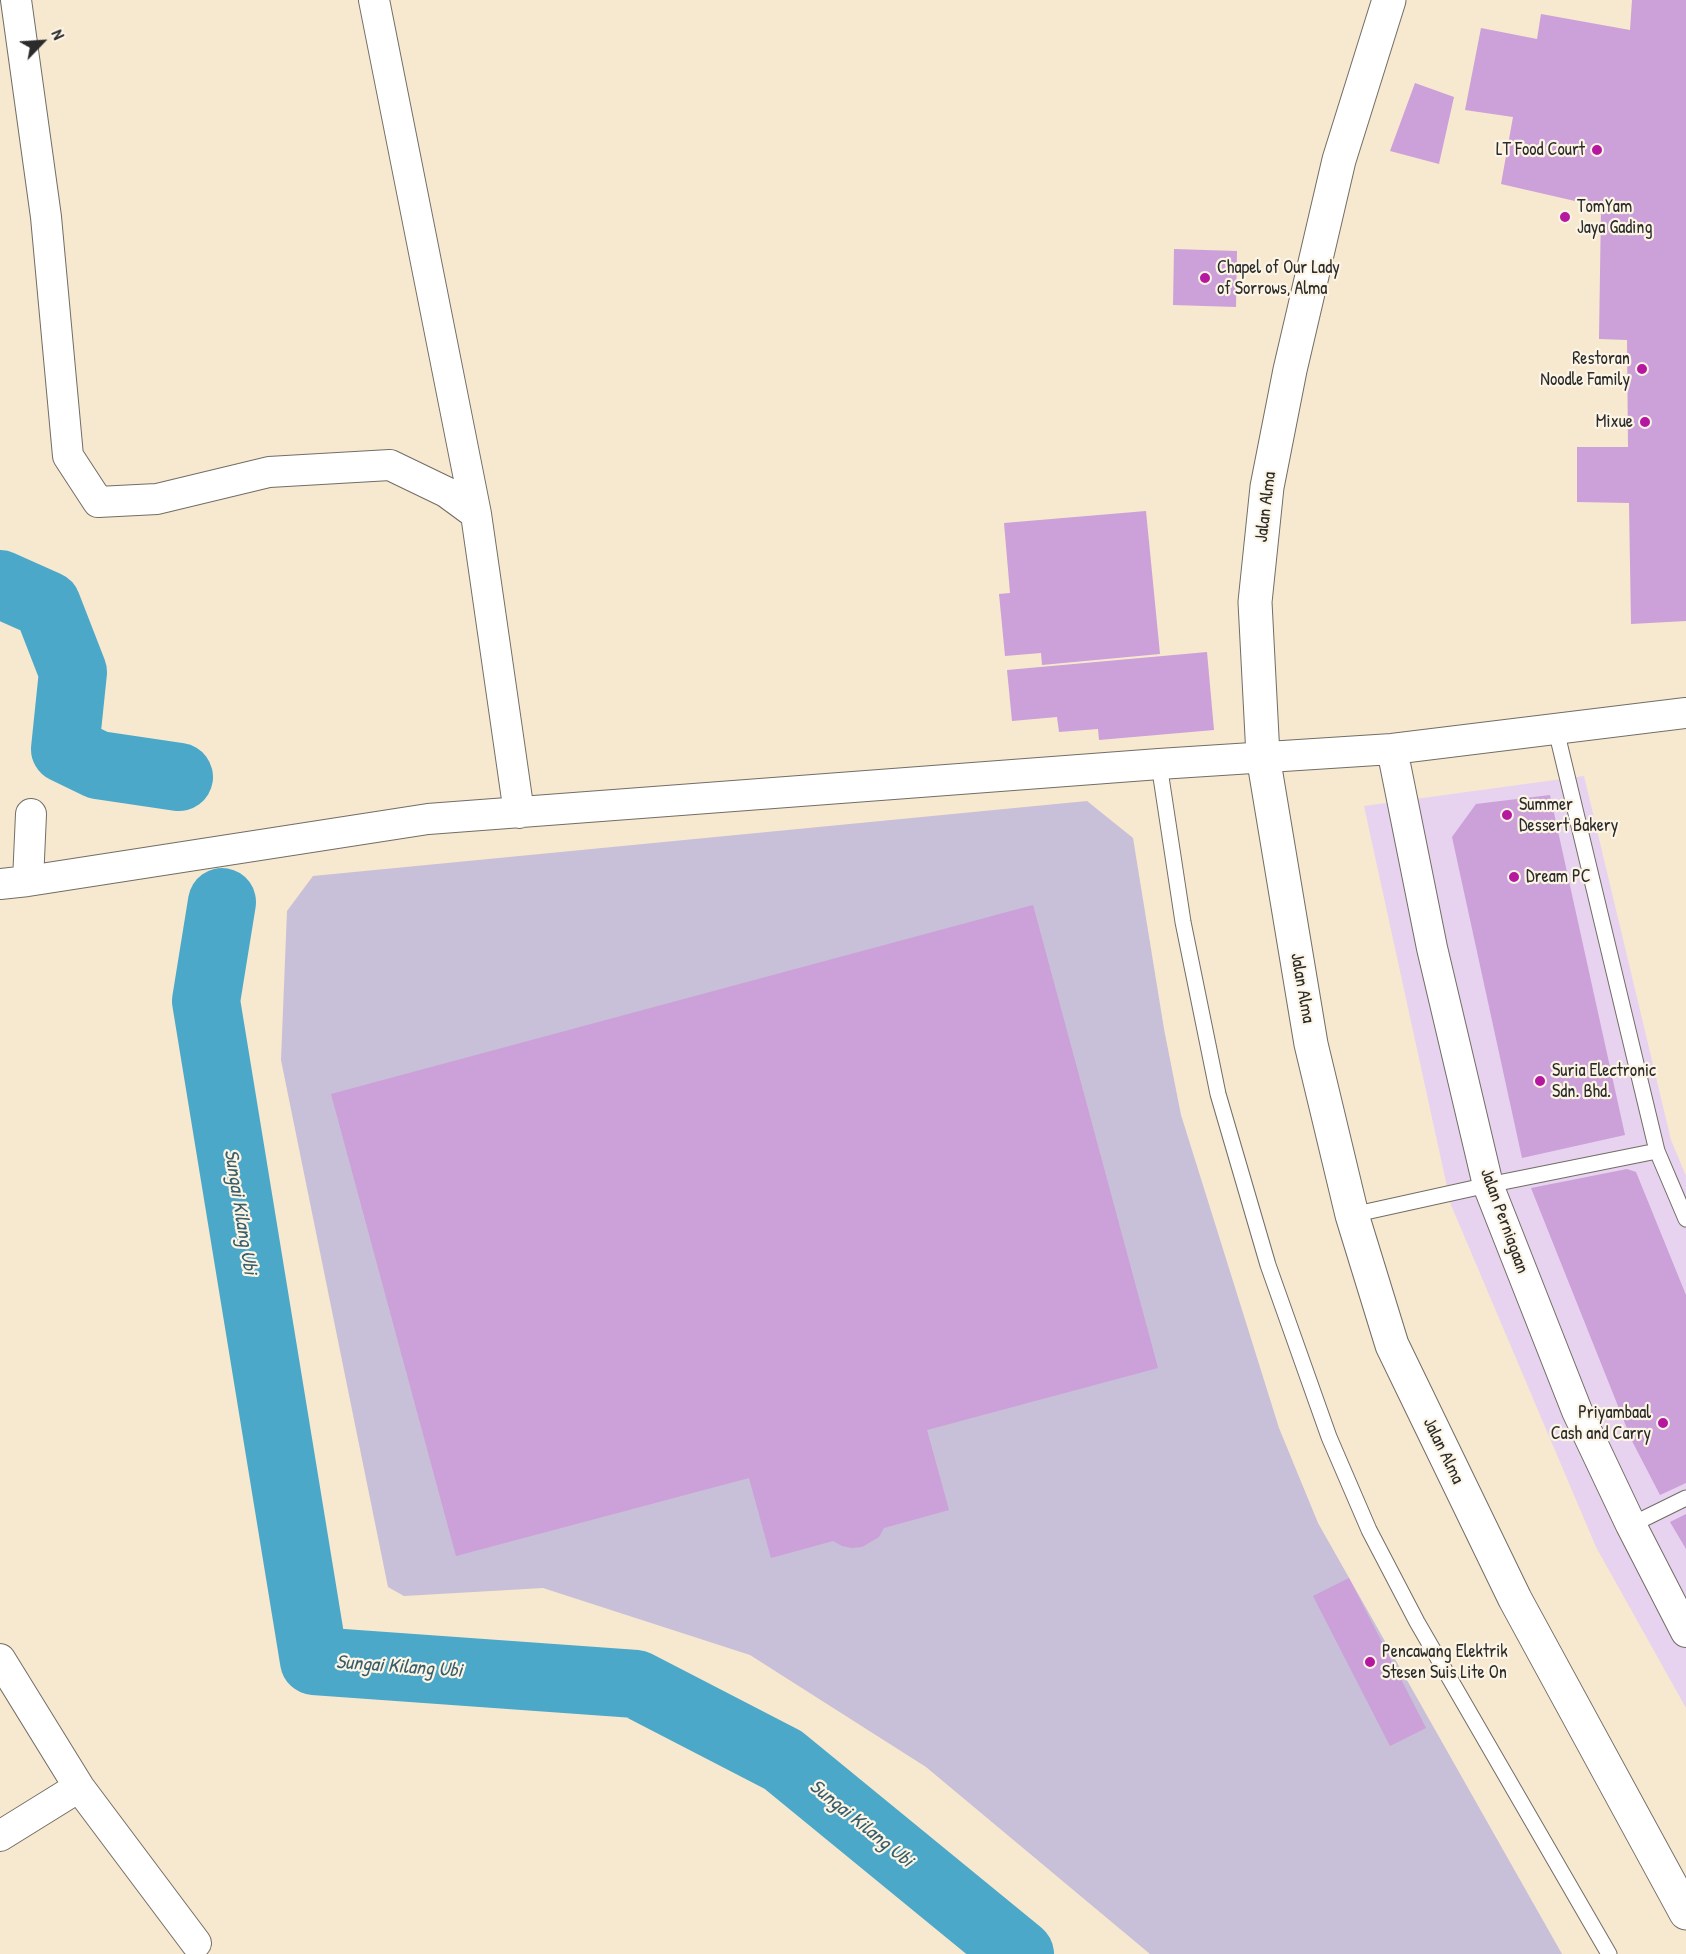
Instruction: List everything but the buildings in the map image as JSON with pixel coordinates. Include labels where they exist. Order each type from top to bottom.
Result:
[{"type":"main road","name":"Jalan Alma","points":[[1389,0],[1339,160],[1290,370],[1267,487],[1255,602],[1263,756],[1311,1044],[1352,1215],[1392,1345],[1515,1599],[1686,1913]]},
{"type":"street","points":[[16,0],[46,216],[68,456],[98,502],[157,499],[269,472],[390,465],[446,492],[476,514]]},
{"type":"street","points":[[374,0],[476,514],[519,813]]},
{"type":"street","points":[[31,814],[14,882],[428,819],[1263,756],[1392,749],[1686,713]]},
{"type":"street","name":"Jalan Perniagaan","points":[[1392,749],[1432,948],[1488,1185],[1577,1411],[1631,1525],[1686,1632]]},
{"type":"street","points":[[0,1659],[79,1787],[196,1943]]},
{"type":"street","points":[[0,1836],[79,1787]]},
{"type":"lane","points":[[1556,730],[1657,1151],[1686,1219]]},
{"type":"lane","points":[[1159,764],[1184,922],[1218,1094],[1268,1265],[1329,1437],[1369,1530],[1417,1622],[1609,1954]]},
{"type":"lane","points":[[1352,1215],[1657,1151]]},
{"type":"lane","points":[[1631,1525],[1686,1498]]},
{"type":"shaded area","points":[[1584,776],[1671,1140],[1686,1176],[1686,1708],[1596,1547],[1451,1205],[1364,806]]},
{"type":"shaded area","points":[[1087,801],[1133,838],[1164,1029],[1181,1115],[1279,1428],[1318,1523],[1562,1954],[1150,1954],[926,1767],[750,1655],[543,1588],[404,1596],[388,1587],[281,1060],[287,911],[313,876]]},
{"type":"waterway","name":"Sungai Kilang Ubi","points":[[0,584],[47,605],[73,672],[65,749],[98,765],[179,777]]},
{"type":"waterway","name":"Sungai Kilang Ubi","points":[[222,902],[206,1001],[314,1661],[636,1684],[783,1760],[1020,1954]]},
{"type":"place","name":"LT Food Court","points":[[1597,150]]},
{"type":"place","name":"TomYam Jaya Gading","points":[[1565,217]]},
{"type":"place","name":"Chapel of Our Lady of Sorrows, Alma","points":[[1205,278]]},
{"type":"place","name":"Restoran Noodle Family","points":[[1642,369]]},
{"type":"place","name":"Mixue","points":[[1645,422]]},
{"type":"place","name":"Summer Dessert Bakery","points":[[1507,815]]},
{"type":"place","name":"Dream PC","points":[[1514,877]]},
{"type":"place","name":"Suria Electronic Sdn. Bhd.","points":[[1540,1081]]},
{"type":"place","name":"Priyambaal Cash and Carry","points":[[1663,1423]]},
{"type":"place","name":"Pencawang Elektrik Stesen Suis Lite On","points":[[1370,1662]]}]
